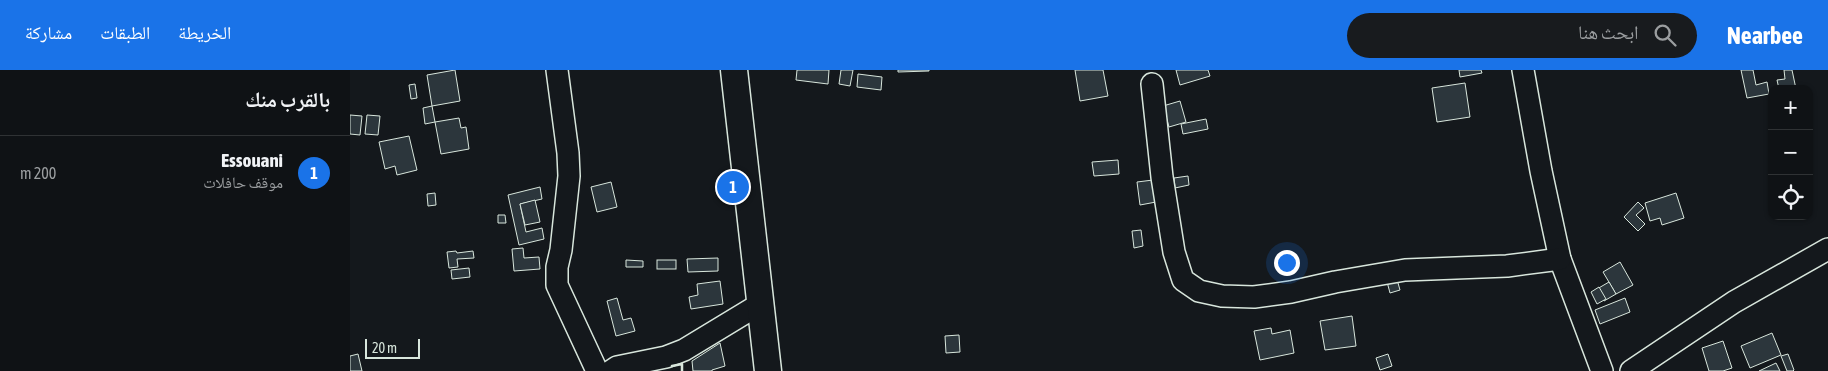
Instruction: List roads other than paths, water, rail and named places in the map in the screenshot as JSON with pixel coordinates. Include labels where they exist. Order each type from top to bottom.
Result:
[{"type":"main road","points":[[734,70],[768,371]]},
{"type":"street","points":[[557,70],[568,153],[569,176],[561,250],[557,267],[557,285],[597,371]]},
{"type":"street","points":[[1523,70],[1541,171],[1560,259],[1602,371]]},
{"type":"street","points":[[1152,84],[1162,177],[1174,252],[1183,280],[1199,291],[1222,296],[1254,297],[1291,292],[1405,270],[1507,266],[1560,259]]},
{"type":"street","points":[[1631,371],[1734,302],[1828,249]]},
{"type":"street","points":[[611,371],[617,367],[666,357],[684,350],[760,304]]},
{"type":"place","name":"Essouani","points":[[733,187]]}]
